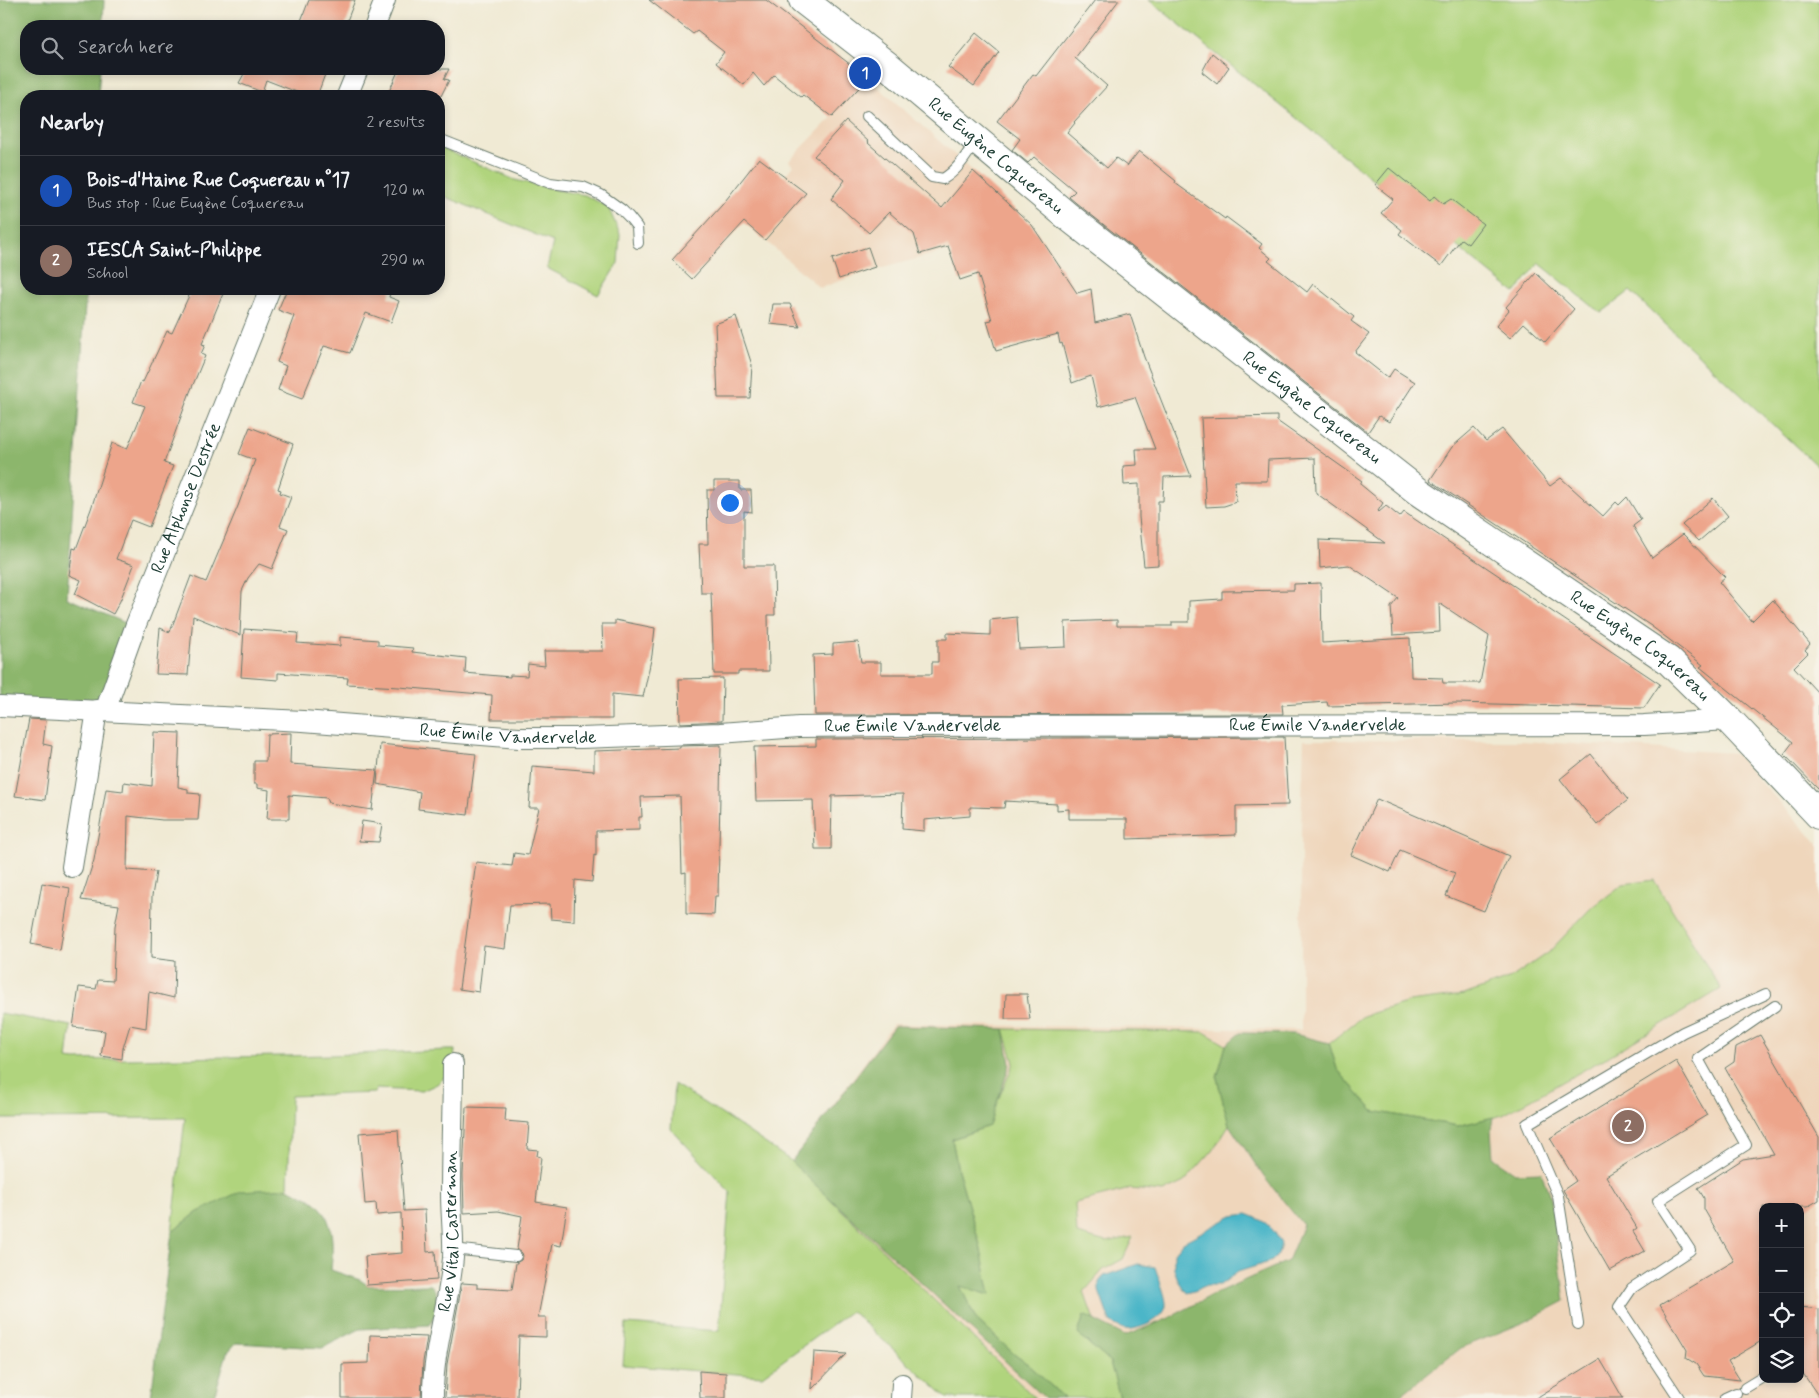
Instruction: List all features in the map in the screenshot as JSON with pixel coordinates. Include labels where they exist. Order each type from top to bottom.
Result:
[{"type":"street","points":[[377,20],[385,0]]},
{"type":"street","name":"Rue Eugène Coquereau","points":[[803,0],[888,66],[1066,215],[1419,492],[1668,660],[1729,720],[1819,815]]},
{"type":"street","points":[[349,90],[356,75]]},
{"type":"street","name":"Rue Alphonse Destrée","points":[[101,710],[268,295]]},
{"type":"street","name":"Rue Émile Vandervelde","points":[[0,706],[303,721],[519,738],[720,733],[799,727],[1644,725],[1729,720]]},
{"type":"street","points":[[72,867],[101,710]]},
{"type":"street","name":"Rue Vital Casterman","points":[[434,1398],[433,1384],[440,1328],[453,1250],[451,1175],[453,1064]]},
{"type":"lane","points":[[867,116],[932,177],[943,180],[952,174],[962,162],[976,140]]},
{"type":"lane","points":[[445,141],[550,183],[583,187],[601,196],[629,216],[637,227],[638,243]]},
{"type":"lane","points":[[1578,1324],[1558,1196],[1527,1124],[1683,1032],[1766,994]]},
{"type":"lane","points":[[1679,1398],[1619,1307],[1632,1288],[1690,1250],[1658,1201],[1746,1145],[1698,1058],[1775,1006]]},
{"type":"lane","points":[[453,1250],[516,1256]]},
{"type":"lane","points":[[1725,1398],[1759,1379]]},
{"type":"shaded area","points":[[868,78],[1031,224],[1000,236],[861,274],[820,288],[744,222],[793,166],[789,161]]},
{"type":"shaded area","points":[[1304,740],[1521,741],[1734,753],[1819,845],[1819,1398],[1036,1398],[791,1161],[893,1024],[1301,1030],[1301,830]]},
{"type":"green space","points":[[0,0],[104,0],[103,20],[20,20],[20,75],[100,75],[98,90],[20,90],[20,295],[86,295],[67,598],[135,627],[105,711],[0,706]]},
{"type":"green space","points":[[1149,0],[1819,0],[1819,468],[1630,291],[1601,313],[1539,263],[1515,293]]},
{"type":"green space","points":[[445,150],[515,180],[585,195],[608,207],[620,234],[618,263],[598,295],[547,268],[553,242],[445,197]]},
{"type":"green space","points":[[1654,880],[1721,989],[1609,1056],[1503,1115],[1458,1126],[1373,1111],[1337,1069],[1329,1043],[1363,1016],[1409,1002],[1464,995],[1511,978],[1550,951],[1589,910],[1623,884]]},
{"type":"green space","points":[[0,1013],[71,1026],[67,1059],[331,1055],[455,1050],[453,1070],[437,1084],[422,1091],[376,1089],[375,1093],[291,1096],[288,1188],[267,1190],[198,1212],[172,1232],[185,1118],[0,1119]]},
{"type":"green space","points":[[894,1026],[1004,1029],[1010,1064],[989,1126],[952,1139],[958,1170],[980,1245],[990,1295],[960,1286],[976,1319],[1064,1398],[1045,1398],[791,1162]]},
{"type":"green space","points":[[1004,1029],[1204,1032],[1226,1045],[1217,1078],[1229,1125],[1213,1150],[1184,1182],[1163,1192],[1130,1189],[1075,1203],[1077,1234],[1106,1242],[1133,1237],[1123,1259],[1103,1270],[1084,1292],[1094,1320],[1084,1316],[1078,1334],[1110,1362],[1120,1398],[1064,1398],[976,1319],[959,1285],[990,1295],[979,1242],[958,1170],[952,1139],[989,1126],[994,1109],[1014,1063]]},
{"type":"green space","points":[[1240,1033],[1294,1034],[1329,1043],[1337,1069],[1373,1111],[1458,1126],[1493,1117],[1491,1130],[1493,1158],[1515,1173],[1541,1172],[1551,1199],[1565,1301],[1525,1322],[1461,1348],[1397,1398],[1120,1398],[1110,1362],[1078,1334],[1084,1315],[1125,1336],[1167,1319],[1218,1292],[1288,1261],[1303,1225],[1264,1177],[1229,1125],[1217,1078],[1226,1045]]},
{"type":"green space","points":[[674,1084],[791,1161],[1035,1398],[947,1398],[851,1311],[762,1376],[623,1365],[626,1324],[719,1331],[730,1192],[671,1129]]},
{"type":"green space","points":[[288,1188],[316,1203],[327,1217],[332,1243],[331,1270],[360,1280],[369,1286],[431,1285],[437,1295],[438,1305],[430,1325],[360,1329],[322,1348],[236,1343],[227,1353],[212,1398],[151,1398],[172,1232],[198,1212],[241,1191]]},
{"type":"water","points":[[1247,1214],[1264,1222],[1275,1233],[1281,1244],[1278,1255],[1272,1261],[1238,1272],[1220,1285],[1206,1285],[1187,1293],[1179,1282],[1174,1269],[1174,1253],[1183,1242],[1232,1216]]},
{"type":"water","points":[[1138,1264],[1155,1267],[1164,1292],[1166,1306],[1160,1316],[1149,1324],[1124,1329],[1110,1322],[1099,1291],[1099,1282],[1104,1276]]},
{"type":"building","points":[[309,0],[355,0],[347,20],[301,20]]},
{"type":"building","points":[[649,0],[766,0],[868,78],[832,117],[803,95],[801,97],[774,75],[764,86],[753,73],[744,85],[716,63],[724,52],[697,31],[693,34]]},
{"type":"building","points":[[1095,0],[1119,0],[1075,58],[1107,86],[1074,122],[1067,133],[1107,168],[1116,158],[1127,166],[1139,151],[1176,181],[1175,183],[1262,244],[1259,248],[1271,258],[1268,261],[1307,292],[1313,284],[1354,317],[1351,321],[1369,334],[1355,352],[1388,378],[1394,369],[1415,382],[1389,422],[1379,416],[1368,432],[1076,203],[1069,197],[1075,191],[1034,157],[1028,163],[1012,150],[1020,139],[997,121],[1033,74],[1036,76]]},
{"type":"building","points":[[976,33],[999,52],[974,86],[948,67]]},
{"type":"building","points":[[1212,53],[1229,67],[1217,84],[1202,72]]},
{"type":"building","points":[[445,69],[449,69],[444,79],[449,80],[444,90],[390,90],[396,75],[445,75]]},
{"type":"building","points":[[243,75],[325,75],[319,90],[292,90],[266,80],[263,90],[257,90],[239,83]]},
{"type":"building","points":[[846,121],[868,143],[942,208],[973,171],[1032,225],[1077,293],[1091,289],[1095,323],[1130,314],[1144,357],[1191,476],[1164,477],[1163,501],[1158,501],[1158,565],[1144,566],[1139,517],[1139,484],[1124,485],[1123,466],[1137,465],[1136,449],[1155,449],[1135,397],[1098,407],[1091,376],[1072,383],[1058,334],[996,351],[987,321],[992,320],[978,274],[960,280],[948,246],[920,254],[914,234],[889,212],[869,233],[831,199],[845,180],[814,156]]},
{"type":"building","points":[[759,158],[806,193],[765,240],[744,222],[692,279],[672,260],[722,205]]},
{"type":"building","points":[[1389,168],[1430,201],[1434,196],[1443,204],[1451,199],[1483,224],[1468,244],[1461,239],[1441,266],[1399,234],[1402,230],[1381,213],[1393,199],[1375,185]]},
{"type":"building","points":[[868,247],[875,267],[839,279],[832,259]]},
{"type":"building","points":[[1536,273],[1574,309],[1545,342],[1524,323],[1510,338],[1496,326],[1509,310],[1506,307]]},
{"type":"building","points":[[189,295],[222,295],[202,344],[205,345],[201,354],[205,356],[164,463],[173,466],[149,527],[131,520],[116,559],[134,565],[113,614],[75,594],[81,580],[69,575],[73,548],[76,549],[91,509],[112,443],[127,449],[145,406],[133,402],[141,381],[143,382],[167,331],[172,333]]},
{"type":"building","points":[[284,295],[390,295],[389,297],[399,301],[391,322],[366,313],[350,353],[324,346],[302,399],[278,390],[286,366],[277,362],[294,316],[278,310]]},
{"type":"building","points":[[773,304],[790,304],[800,327],[770,324]]},
{"type":"building","points":[[736,316],[752,365],[750,398],[718,398],[715,324]]},
{"type":"building","points":[[1277,416],[1277,421],[1362,481],[1360,484],[1383,503],[1379,512],[1386,506],[1400,517],[1404,512],[1660,684],[1644,708],[1456,703],[1328,706],[1327,702],[1282,705],[1283,714],[815,715],[813,655],[833,654],[833,644],[858,642],[861,662],[881,662],[881,674],[932,674],[932,662],[938,662],[938,639],[947,639],[947,633],[990,635],[990,620],[1017,617],[1019,649],[1066,647],[1065,622],[1117,620],[1117,626],[1172,626],[1172,622],[1189,622],[1189,601],[1222,599],[1222,591],[1294,590],[1294,584],[1321,583],[1322,643],[1410,638],[1411,677],[1442,678],[1443,683],[1480,683],[1489,636],[1439,603],[1440,632],[1393,635],[1391,607],[1398,598],[1349,565],[1320,568],[1319,540],[1385,543],[1316,493],[1315,458],[1268,460],[1267,481],[1235,481],[1236,502],[1224,506],[1206,507],[1201,418]]},
{"type":"building","points":[[250,427],[293,444],[278,489],[281,490],[280,493],[291,497],[280,526],[288,529],[272,569],[259,564],[248,578],[242,591],[240,635],[193,616],[188,675],[156,674],[160,628],[170,632],[191,576],[206,582],[238,506],[255,460],[239,454]]},
{"type":"building","points":[[1474,428],[1486,441],[1502,429],[1550,486],[1561,478],[1603,516],[1616,502],[1619,505],[1627,497],[1641,520],[1633,526],[1652,558],[1683,534],[1725,577],[1719,582],[1752,621],[1773,600],[1810,644],[1805,650],[1808,653],[1794,667],[1819,694],[1819,790],[1784,754],[1793,742],[1700,667],[1703,665],[1651,626],[1430,480],[1452,447]]},
{"type":"building","points":[[714,481],[740,481],[740,490],[751,490],[752,512],[744,511],[744,566],[774,566],[775,615],[768,615],[769,671],[738,671],[738,674],[714,674],[711,593],[701,593],[699,544],[708,544],[707,490],[714,490]]},
{"type":"building","points":[[1713,498],[1728,516],[1699,541],[1682,525]]},
{"type":"building","points":[[615,620],[655,628],[652,655],[643,697],[612,694],[612,719],[491,719],[492,695],[347,684],[348,678],[278,673],[278,680],[241,677],[244,629],[298,633],[297,643],[340,646],[340,637],[378,640],[378,645],[413,648],[412,652],[466,658],[465,673],[510,677],[510,675],[527,676],[528,664],[545,666],[544,651],[603,651],[602,624],[615,624]]},
{"type":"building","points":[[723,678],[722,721],[680,723],[679,679]]},
{"type":"building","points":[[29,719],[46,720],[43,744],[52,746],[45,800],[15,796]]},
{"type":"building","points":[[154,732],[180,733],[178,787],[188,789],[188,793],[200,794],[198,820],[162,820],[128,816],[127,870],[156,872],[152,896],[151,958],[175,961],[174,998],[149,992],[146,1028],[130,1025],[123,1048],[122,1059],[101,1056],[105,1031],[73,1027],[79,987],[96,989],[98,980],[113,981],[115,926],[119,905],[81,900],[94,860],[106,789],[123,791],[124,782],[152,786]]},
{"type":"building","points":[[291,733],[290,764],[377,770],[372,810],[329,803],[327,798],[289,795],[289,819],[267,819],[269,790],[257,788],[257,784],[254,784],[254,761],[266,761],[267,734]]},
{"type":"building","points":[[1284,737],[1288,805],[1236,806],[1236,835],[1127,839],[1127,819],[1069,819],[1069,809],[1057,810],[1057,804],[1005,801],[1004,808],[970,807],[970,816],[924,820],[924,831],[902,829],[903,794],[832,796],[831,849],[815,849],[813,800],[756,801],[754,747],[816,746],[816,739]]},
{"type":"building","points":[[380,744],[476,754],[468,815],[418,809],[420,792],[377,784]]},
{"type":"building","points":[[721,745],[718,896],[715,896],[714,915],[686,914],[686,872],[682,873],[680,796],[641,797],[642,817],[639,817],[639,830],[596,831],[596,856],[594,855],[592,882],[575,880],[574,921],[551,919],[550,904],[510,905],[505,949],[484,946],[479,992],[459,989],[476,862],[512,866],[514,853],[528,855],[539,808],[529,808],[532,766],[594,771],[594,751]]},
{"type":"building","points":[[1591,754],[1628,800],[1597,825],[1560,779]]},
{"type":"building","points":[[1377,799],[1509,856],[1484,911],[1446,896],[1455,873],[1400,850],[1390,872],[1351,855]]},
{"type":"building","points":[[362,821],[382,824],[379,842],[359,841]]},
{"type":"building","points":[[42,883],[70,888],[60,950],[31,944]]},
{"type":"building","points":[[1006,994],[1027,994],[1030,1019],[1005,1019]]},
{"type":"building","points":[[1760,1035],[1819,1137],[1819,1200],[1807,1207],[1804,1207],[1804,1203],[1759,1203],[1759,1342],[1728,1361],[1740,1380],[1704,1376],[1696,1364],[1686,1358],[1687,1350],[1660,1305],[1734,1261],[1704,1209],[1704,1198],[1698,1188],[1743,1159],[1774,1154],[1725,1068],[1734,1062],[1736,1047]]},
{"type":"building","points":[[1676,1061],[1707,1115],[1606,1176],[1637,1228],[1633,1231],[1645,1251],[1610,1271],[1563,1190],[1576,1181],[1550,1138]]},
{"type":"building","points":[[466,1107],[506,1108],[505,1121],[529,1123],[527,1149],[538,1150],[537,1156],[541,1157],[536,1202],[567,1207],[561,1246],[552,1244],[538,1317],[546,1317],[546,1337],[519,1336],[517,1398],[445,1398],[447,1364],[462,1283],[477,1284],[477,1288],[512,1290],[516,1263],[523,1256],[517,1249],[522,1216],[498,1211],[464,1213],[463,1175]]},
{"type":"building","points":[[398,1130],[404,1211],[425,1210],[427,1252],[435,1251],[437,1280],[367,1285],[365,1256],[402,1253],[401,1213],[377,1215],[376,1203],[365,1204],[359,1133]]},
{"type":"building","points":[[1804,1307],[1819,1309],[1819,1397],[1804,1375]]},
{"type":"building","points":[[370,1335],[427,1337],[423,1362],[421,1398],[342,1398],[342,1364],[369,1363]]},
{"type":"building","points":[[814,1352],[846,1354],[812,1389]]},
{"type":"building","points":[[1600,1359],[1623,1398],[1536,1398]]},
{"type":"building","points":[[699,1371],[726,1373],[726,1398],[700,1398]]},
{"type":"place","name":"Bois-d'Haine Rue Coquereau n°17","points":[[865,73]]},
{"type":"place","name":"IESCA Saint-Philippe","points":[[1628,1126]]}]
